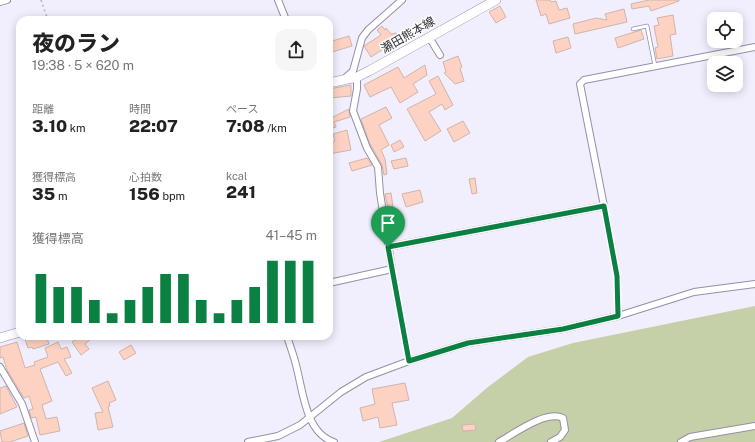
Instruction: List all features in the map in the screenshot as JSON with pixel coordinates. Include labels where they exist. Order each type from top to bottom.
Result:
[{"type":"main road","name":"瀬田熊本線","points":[[333,82],[357,77],[369,71],[496,0]]},
{"type":"main road","points":[[0,338],[16,333]]},
{"type":"street","points":[[0,2],[7,0]]},
{"type":"street","points":[[278,0],[284,16]]},
{"type":"street","points":[[343,80],[353,71],[362,38],[368,30],[400,1]]},
{"type":"street","points":[[429,37],[440,55]]},
{"type":"street","points":[[388,247],[604,206],[580,84],[584,80],[755,47]]},
{"type":"street","points":[[333,282],[392,269],[379,188],[378,167],[367,148],[352,111],[357,89],[357,77]]},
{"type":"street","points":[[248,442],[278,436],[300,425],[340,392],[366,377],[409,361],[468,343],[563,329],[618,316],[694,292],[755,284]]},
{"type":"street","points":[[288,340],[297,366],[304,404],[318,432],[330,441],[334,442]]},
{"type":"street","points":[[0,367],[22,404],[35,442]]},
{"type":"street","points":[[499,442],[547,417],[557,415],[563,418],[565,430],[560,437],[551,442]]},
{"type":"street","points":[[681,442],[690,437],[755,426]]},
{"type":"lane","points":[[633,29],[647,26],[655,66]]},
{"type":"path","points":[[41,0],[47,16]]},
{"type":"path","points":[[604,206],[617,276],[618,316]]},
{"type":"path","points":[[392,269],[409,361]]},
{"type":"green space","points":[[755,306],[755,442],[379,442],[452,418],[488,387],[528,357],[573,343]]},
{"type":"building","points":[[536,0],[550,0],[551,2],[556,1],[559,10],[567,8],[570,18],[549,24],[546,14],[541,16]]},
{"type":"building","points":[[649,0],[679,1],[651,11],[649,6],[632,9],[631,4]]},
{"type":"building","points":[[500,6],[506,17],[496,23],[489,12]]},
{"type":"building","points":[[624,9],[627,22],[575,34],[573,24],[596,18],[607,20],[605,14]]},
{"type":"building","points":[[673,15],[676,34],[670,35],[673,56],[657,59],[655,48],[658,47],[654,26],[659,25],[657,18]]},
{"type":"building","points":[[382,26],[391,34],[396,33],[400,38],[371,57],[364,46],[381,35],[377,30]]},
{"type":"building","points":[[641,30],[644,39],[618,48],[615,38]]},
{"type":"building","points":[[349,36],[352,46],[333,52],[333,41]]},
{"type":"building","points":[[568,37],[571,48],[556,53],[553,41]]},
{"type":"building","points":[[458,56],[462,67],[460,68],[464,81],[455,84],[444,73],[446,72],[443,62]]},
{"type":"building","points":[[425,65],[427,75],[413,84],[418,92],[400,103],[391,87],[370,97],[364,85],[398,67],[404,78]]},
{"type":"building","points":[[438,76],[453,105],[445,110],[442,104],[429,112],[441,131],[425,141],[407,109],[436,94],[429,81]]},
{"type":"building","points":[[351,85],[351,96],[333,98],[333,88]]},
{"type":"building","points":[[386,107],[392,118],[379,125],[389,145],[381,150],[385,159],[387,174],[384,175],[382,165],[369,142],[361,119]]},
{"type":"building","points":[[349,109],[350,117],[334,122],[336,127],[333,128],[333,117]]},
{"type":"building","points":[[463,121],[470,133],[454,142],[447,129]]},
{"type":"building","points":[[347,130],[351,150],[333,153],[333,141],[335,141],[333,134]]},
{"type":"building","points":[[400,140],[404,147],[394,152],[391,145]]},
{"type":"building","points":[[367,158],[372,165],[352,171],[349,163]]},
{"type":"building","points":[[406,158],[408,166],[394,169],[391,161]]},
{"type":"building","points":[[475,178],[477,193],[472,194],[469,179]]},
{"type":"building","points":[[420,190],[423,202],[406,207],[402,194]]},
{"type":"building","points":[[391,193],[393,207],[388,208],[385,194]]},
{"type":"building","points":[[25,340],[48,340],[49,344],[33,349],[32,347],[28,348]]},
{"type":"building","points":[[75,340],[90,340],[85,344],[89,349],[81,355],[72,342]]},
{"type":"building","points":[[17,342],[25,368],[35,365],[34,362],[48,357],[45,348],[58,342],[61,349],[67,347],[71,357],[64,359],[72,373],[66,376],[58,362],[40,369],[52,401],[42,405],[46,419],[57,417],[60,431],[40,435],[36,417],[31,418],[29,410],[33,409],[29,396],[24,398],[7,370],[3,357],[0,358],[0,347]]},
{"type":"building","points":[[131,345],[136,353],[124,360],[119,352]]},
{"type":"building","points":[[108,381],[116,400],[109,403],[110,406],[108,407],[113,427],[98,430],[95,413],[103,412],[92,388]]},
{"type":"building","points":[[405,383],[409,400],[392,403],[397,425],[380,428],[378,417],[363,421],[360,408],[375,404],[372,389]]},
{"type":"building","points":[[6,386],[17,407],[0,414],[0,388]]},
{"type":"building","points":[[24,423],[28,436],[10,442],[2,442],[0,431]]},
{"type":"building","points":[[475,424],[476,430],[463,431],[462,425]]},
{"type":"route","points":[[604,206],[617,276],[618,316],[563,329],[468,343],[409,361],[388,247],[604,206]]}]
